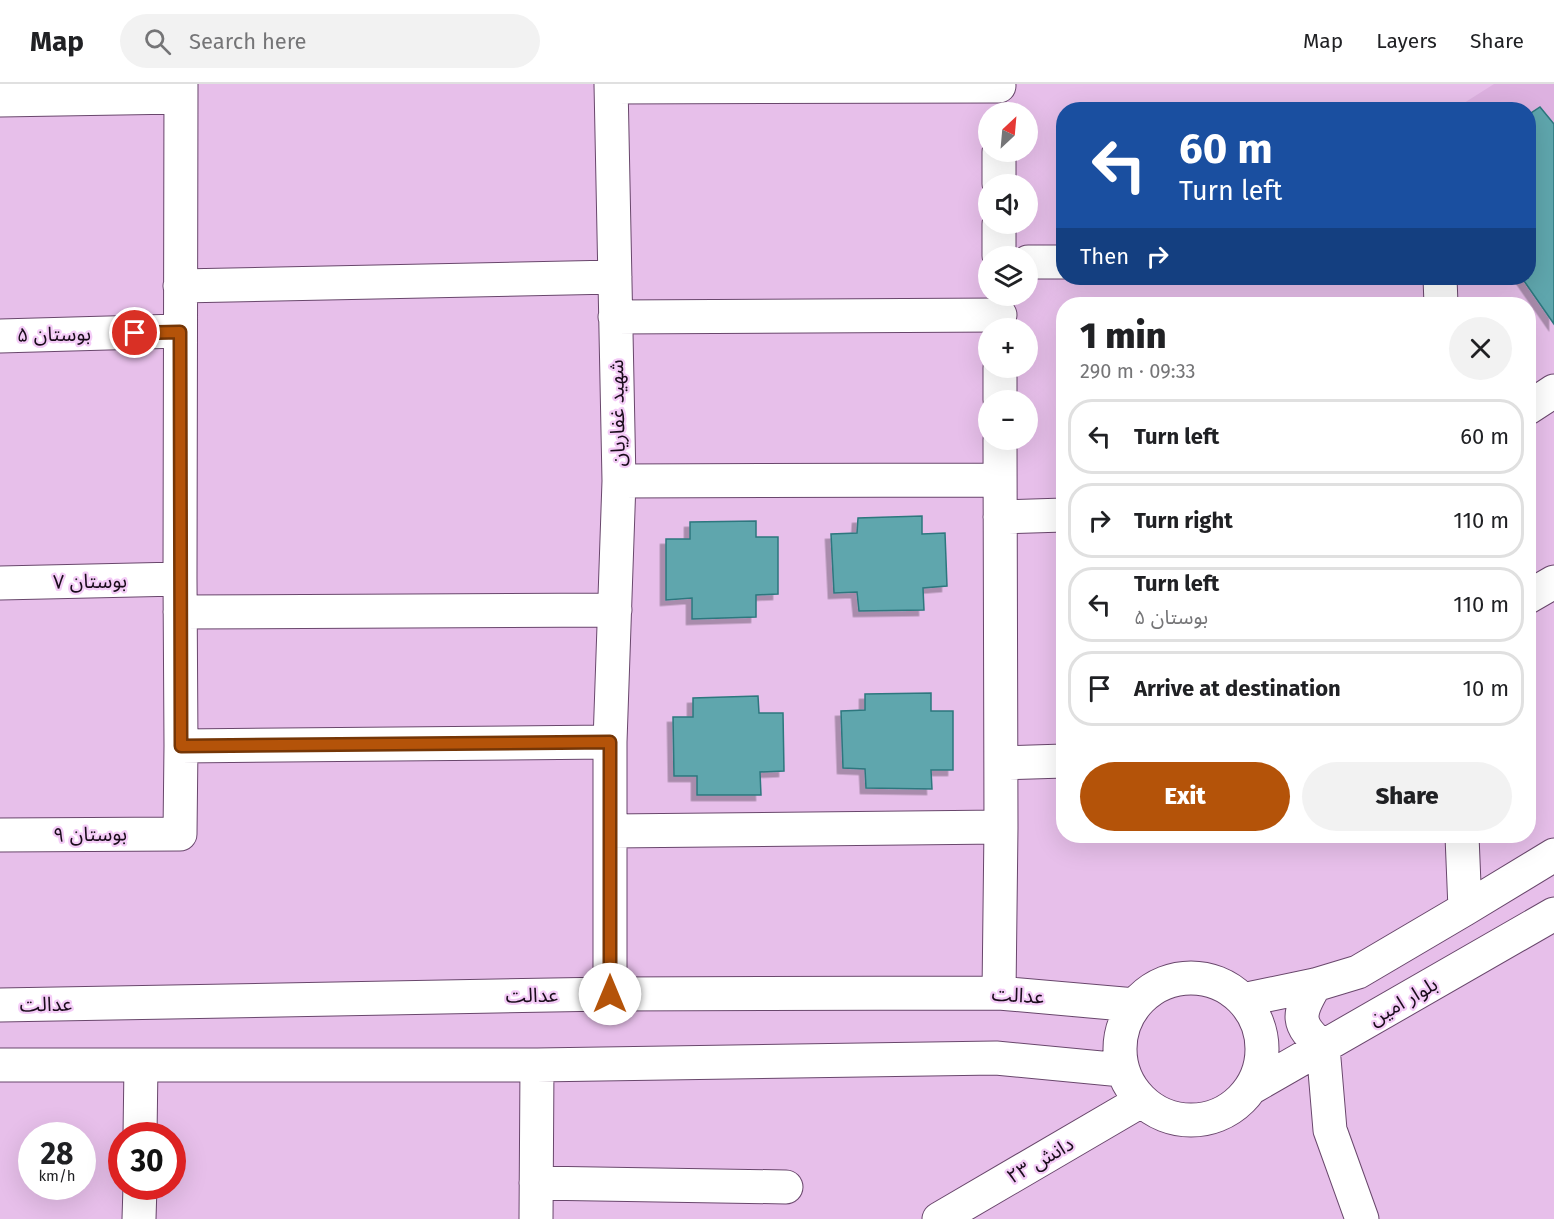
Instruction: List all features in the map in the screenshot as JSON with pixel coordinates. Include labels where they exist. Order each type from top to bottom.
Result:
[{"type":"street","points":[[611,85],[999,94]]},
{"type":"street","name":"شهید غفاریان","points":[[610,994],[610,742],[619,481],[611,85]]},
{"type":"street","points":[[0,100],[181,90],[181,746],[610,742]]},
{"type":"street","points":[[1038,262],[1056,262]]},
{"type":"street","points":[[180,286],[615,277]]},
{"type":"street","points":[[615,317],[1000,313]]},
{"type":"street","name":"بوستان ۵","points":[[0,336],[180,332]]},
{"type":"street","points":[[1536,403],[1554,391]]},
{"type":"street","points":[[999,993],[1000,450]]},
{"type":"street","points":[[619,481],[1000,480]]},
{"type":"street","points":[[1000,516],[1056,516]]},
{"type":"street","name":"بوستان ۷","points":[[0,583],[180,579]]},
{"type":"street","points":[[1536,592],[1554,582]]},
{"type":"street","points":[[180,612],[615,610]]},
{"type":"street","name":"بوستان ۹","points":[[0,835],[180,834],[181,746]]},
{"type":"street","points":[[1000,763],[1056,762]]},
{"type":"street","points":[[611,831],[1001,827]]},
{"type":"street","points":[[1462,843],[1465,909]]},
{"type":"street","points":[[1243,1000],[1315,985],[1358,972],[1554,855]]},
{"type":"street","name":"بلوار امین","points":[[1251,1088],[1554,914]]},
{"type":"street","points":[[1196,978],[1214,982],[1229,989],[1243,1000],[1258,1025],[1262,1039],[1262,1054],[1259,1072],[1251,1088],[1240,1102],[1225,1113],[1208,1119],[1190,1121],[1155,1112],[1141,1101],[1122,1070],[1119,1053],[1126,1019],[1135,1005],[1148,992],[1179,979],[1196,978]]},
{"type":"street","points":[[1315,985],[1304,1003],[1301,1019],[1309,1035],[1323,1047],[1330,1130],[1362,1219]]},
{"type":"street","name":"عدالت","points":[[0,1005],[610,994],[999,993],[1135,1005]]},
{"type":"street","points":[[0,1065],[537,1065],[996,1058],[1122,1070]]},
{"type":"street","points":[[141,1065],[141,1122]]},
{"type":"street","points":[[536,1219],[537,1065]]},
{"type":"street","name":"دانش ۲۳","points":[[939,1219],[1141,1101]]},
{"type":"street","points":[[536,1183],[786,1187]]},
{"type":"street","points":[[139,1219],[140,1200]]},
{"type":"shaded area","points":[[1494,84],[1554,84],[1554,324],[1527,285],[1536,285],[1536,102],[1466,102]]},
{"type":"building","points":[[1540,107],[1554,124],[1554,324],[1527,285],[1536,285],[1536,110]]},
{"type":"building","points":[[922,516],[922,534],[945,533],[947,586],[923,588],[924,610],[859,611],[857,592],[834,593],[831,534],[857,533],[858,518]]},
{"type":"building","points":[[756,521],[756,537],[778,537],[778,594],[756,595],[756,617],[692,619],[692,598],[666,600],[666,539],[690,539],[690,522]]},
{"type":"building","points":[[931,693],[931,711],[953,711],[953,770],[931,770],[932,789],[866,788],[865,769],[843,768],[841,711],[865,710],[865,694]]},
{"type":"building","points":[[758,696],[759,713],[783,713],[784,771],[760,772],[761,795],[697,795],[697,776],[674,776],[673,717],[693,717],[693,698]]},
{"type":"route","points":[[135,333],[180,332],[181,746],[610,742],[610,994]]}]
